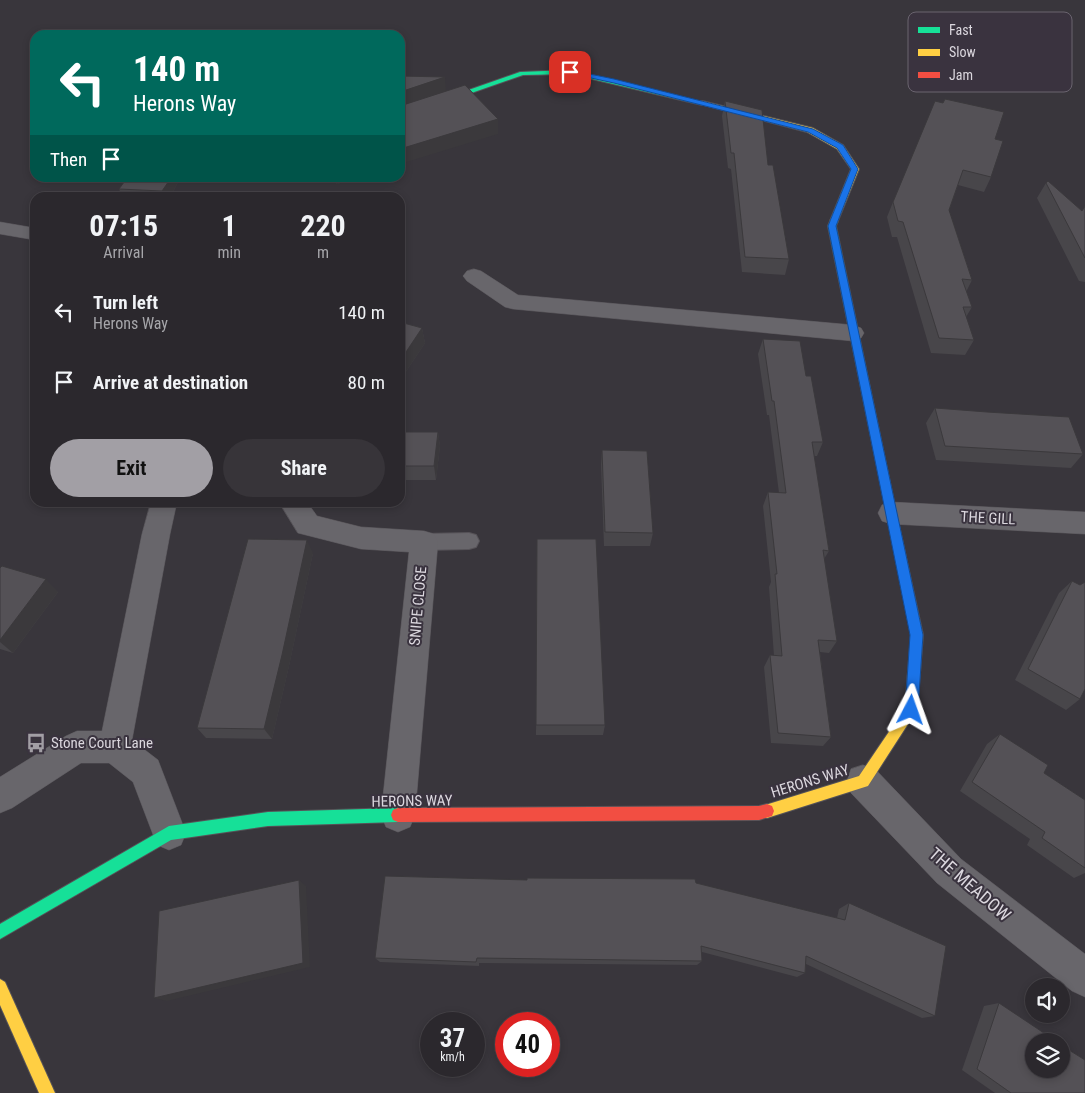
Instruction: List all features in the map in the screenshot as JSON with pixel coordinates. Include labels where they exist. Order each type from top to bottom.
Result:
[{"type":"street","name":"HERONS WAY","points":[[0,932],[169,832],[268,819],[398,815],[759,813],[863,781],[911,710],[916,635],[832,226],[855,169],[840,146],[810,130],[614,81],[570,72],[522,73],[405,114]]},
{"type":"street","points":[[0,228],[30,233]]},
{"type":"street","points":[[474,276],[513,302],[853,333]]},
{"type":"street","points":[[115,747],[150,562],[163,507]]},
{"type":"street","points":[[295,507],[308,525],[361,538],[424,542]]},
{"type":"street","name":"THE GILL","points":[[891,513],[1085,523]]},
{"type":"street","name":"SNIPE CLOSE","points":[[398,815],[424,542]]},
{"type":"street","points":[[0,796],[77,747],[115,747],[146,771],[169,832]]},
{"type":"street","name":"THE MEADOW","points":[[863,781],[949,870],[1085,978]]},
{"type":"street","points":[[0,987],[47,1093]]},
{"type":"lane","points":[[424,542],[469,541]]},
{"type":"building","points":[[405,76],[445,77],[405,90]]},
{"type":"building","points":[[465,85],[498,119],[405,147],[405,104]]},
{"type":"building","points":[[945,99],[1004,112],[995,139],[1003,141],[991,177],[963,170],[949,210],[972,280],[962,279],[972,307],[963,307],[974,340],[939,338],[903,222],[898,221],[893,202],[935,101],[943,103]]},
{"type":"building","points":[[725,101],[762,110],[768,165],[773,165],[789,259],[745,257],[734,153],[731,153]]},
{"type":"building","points":[[1048,181],[1082,211],[1085,206],[1085,258],[1046,183]]},
{"type":"building","points":[[124,182],[168,182],[162,191],[119,189]]},
{"type":"building","points":[[405,323],[422,328],[405,354]]},
{"type":"building","points":[[763,339],[800,341],[806,376],[811,376],[823,442],[812,442],[829,551],[823,550],[837,641],[818,640],[831,737],[778,733],[770,655],[782,656],[775,574],[777,574],[768,492],[786,493],[774,401],[772,401]]},
{"type":"building","points":[[935,408],[1069,417],[1083,454],[945,446]]},
{"type":"building","points":[[405,432],[438,432],[434,466],[405,466]]},
{"type":"building","points":[[602,450],[647,451],[653,533],[605,532]]},
{"type":"building","points":[[248,539],[307,540],[264,729],[197,728]]},
{"type":"building","points":[[537,539],[596,539],[605,725],[536,725]]},
{"type":"building","points":[[2,566],[46,579],[0,640],[0,568]]},
{"type":"building","points":[[1072,581],[1080,585],[1085,582],[1085,689],[1080,699],[1028,669]]},
{"type":"building","points":[[1000,734],[1048,765],[1044,773],[1085,800],[1085,868],[1042,838],[1045,832],[972,782]]},
{"type":"building","points":[[385,876],[527,880],[527,878],[695,879],[696,883],[845,920],[849,903],[946,946],[935,1016],[806,956],[805,973],[701,946],[702,961],[477,958],[476,962],[375,958]]},
{"type":"building","points":[[299,880],[303,963],[154,998],[159,911]]},
{"type":"building","points":[[999,1003],[1025,1020],[1025,1023],[1029,1023],[1044,1033],[1025,1033],[1025,1078],[1070,1078],[1070,1051],[1085,1060],[1085,1093],[1011,1093],[977,1069]]},
{"type":"traffic: fast","points":[[405,114],[522,73],[571,72],[702,103]]},
{"type":"traffic: fast","points":[[834,221],[832,226],[892,516]]},
{"type":"traffic: fast","points":[[0,932],[169,833],[268,819],[398,815]]},
{"type":"traffic: slow","points":[[702,103],[810,130],[840,147],[855,169],[834,221]]},
{"type":"traffic: slow","points":[[767,811],[863,781],[911,710],[917,635],[892,516]]},
{"type":"traffic: slow","points":[[0,987],[47,1093]]},
{"type":"traffic: jam","points":[[398,815],[759,813],[767,811]]},
{"type":"place","name":"Stone Court Lane","points":[[36,743]]},
{"type":"route","points":[[570,72],[614,81],[810,130],[840,146],[855,169],[832,226],[916,635],[911,710]]}]
